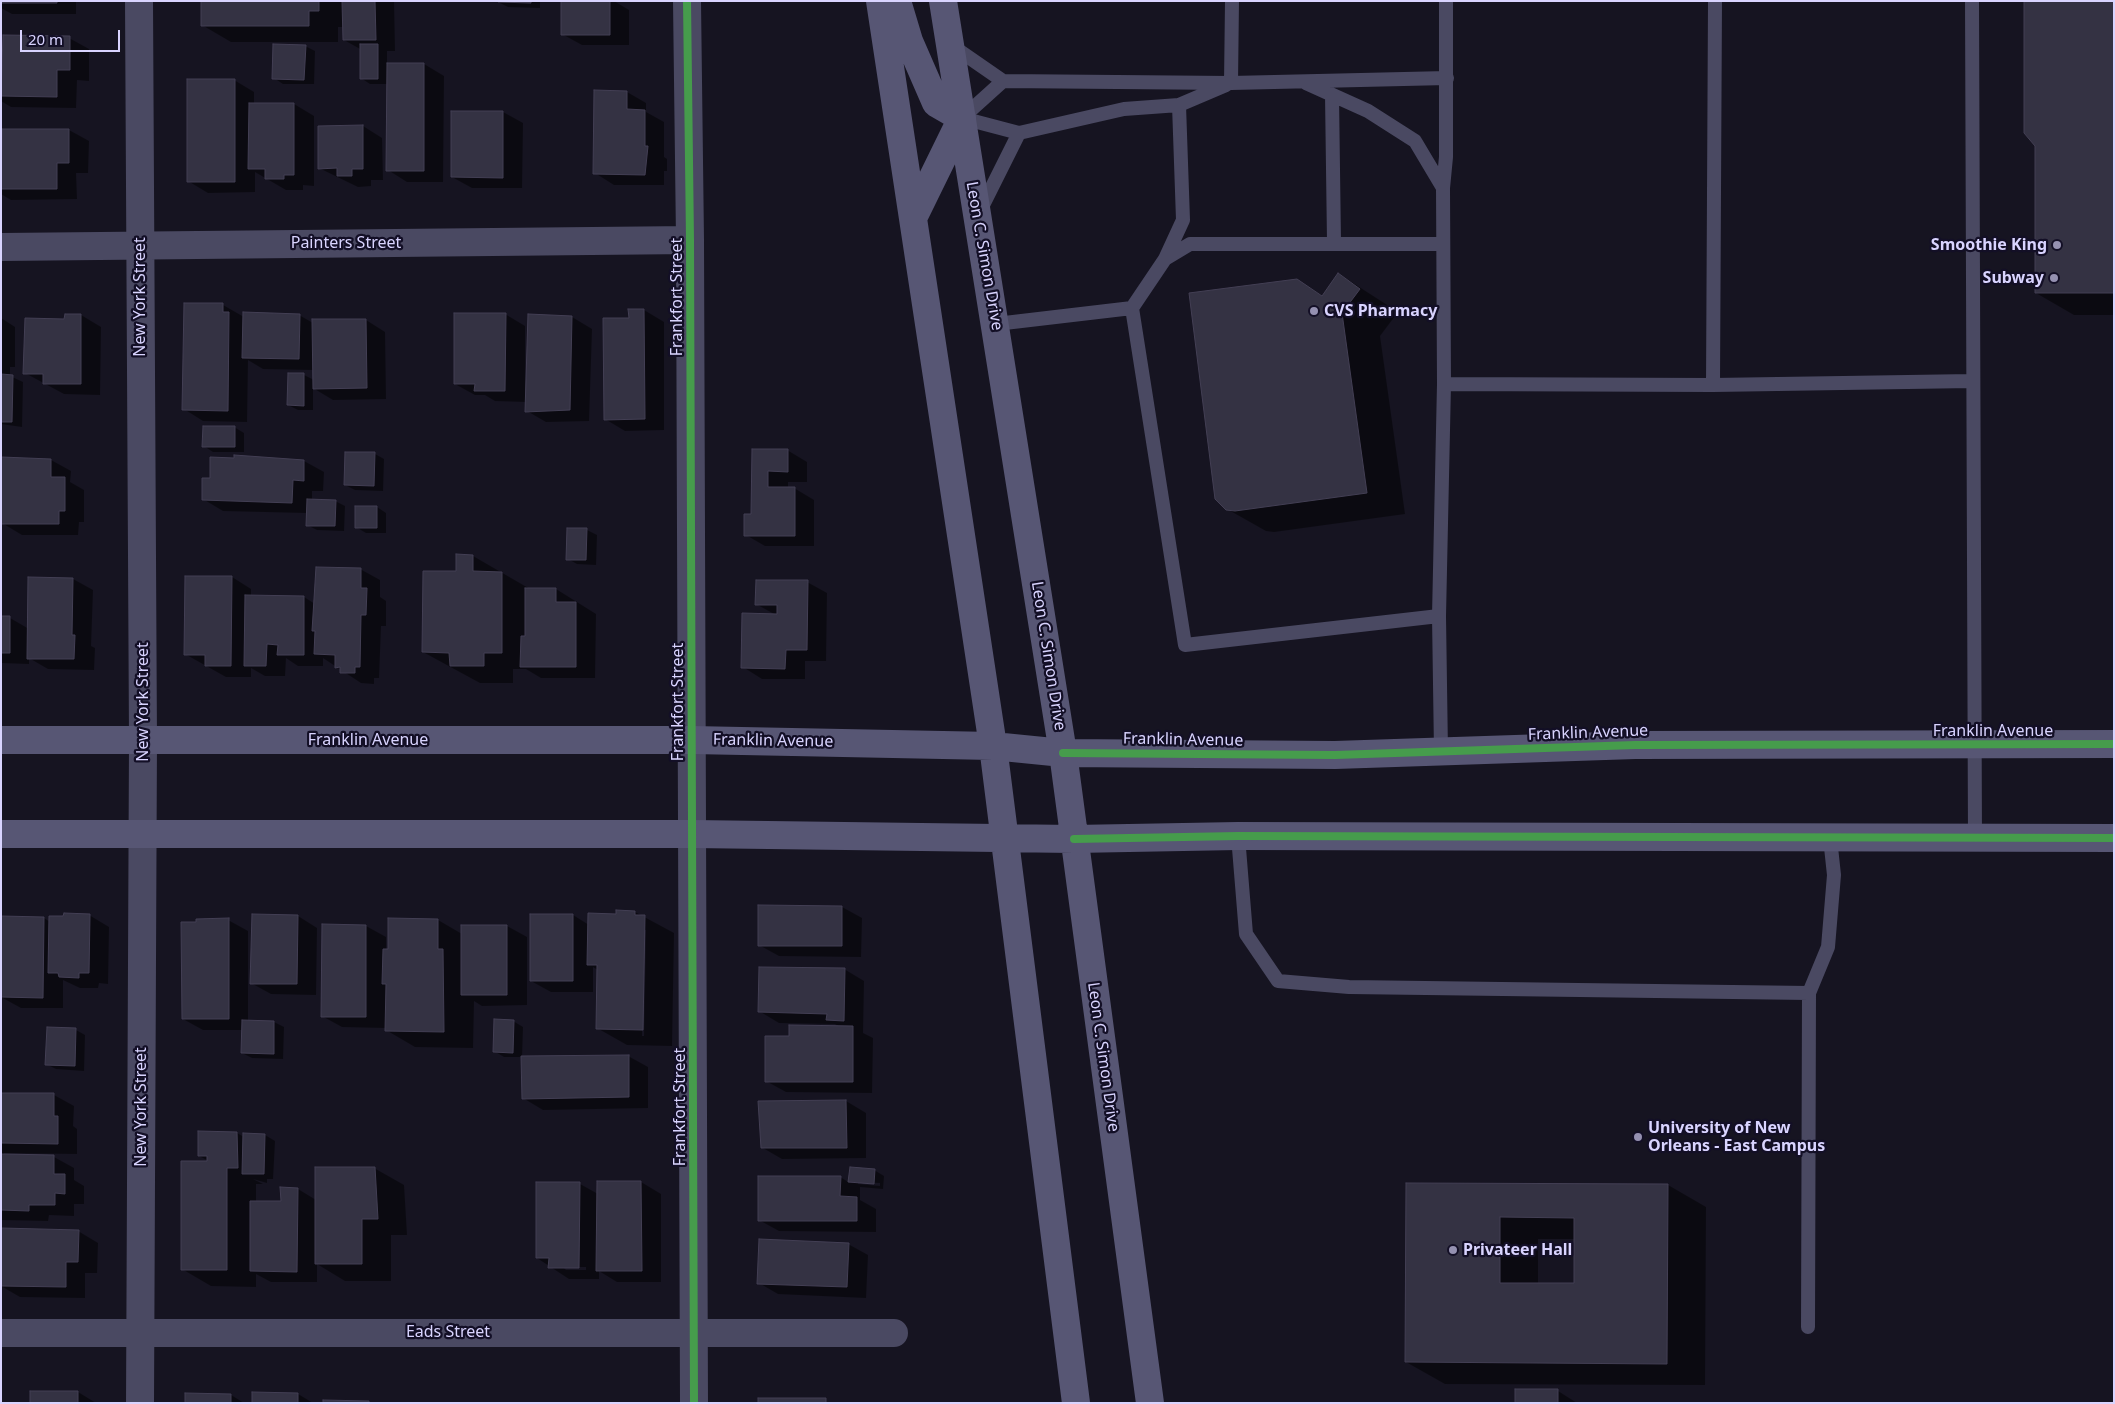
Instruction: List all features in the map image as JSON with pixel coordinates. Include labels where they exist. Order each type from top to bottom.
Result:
[{"type":"street","name":"New York Street","points":[[139,1],[143,740],[140,1403]]},
{"type":"street","name":"Frankfort Street","points":[[688,1],[694,1403]]},
{"type":"street","points":[[880,1],[993,746],[1076,1403]]},
{"type":"street","points":[[897,1],[910,41],[936,103],[962,118],[913,218]]},
{"type":"street","name":"Leon C. Simon Drive","points":[[943,1],[948,43],[996,324],[1063,753],[1150,1403]]},
{"type":"street","name":"Painters Street","points":[[1,247],[140,244],[690,240]]},
{"type":"street","name":"Franklin Avenue","points":[[1,740],[692,740],[993,746],[1063,753],[1335,755],[1635,745],[2114,744]]},
{"type":"street","points":[[1,834],[692,834],[1074,839],[1238,836],[2114,838]]},
{"type":"street","name":"Eads Street","points":[[1,1333],[894,1333]]},
{"type":"lane","points":[[1231,83],[1232,1]]},
{"type":"lane","points":[[1441,752],[1438,616],[1444,384],[1443,188],[1447,78],[1446,1]]},
{"type":"lane","points":[[1713,385],[1715,1]]},
{"type":"lane","points":[[1972,1],[1975,838]]},
{"type":"lane","points":[[948,43],[1003,81],[1231,83],[1447,78]]},
{"type":"lane","points":[[962,118],[1003,81]]},
{"type":"lane","points":[[1301,81],[1368,111],[1415,141],[1443,188]]},
{"type":"lane","points":[[962,118],[1018,133],[1124,109],[1179,105],[1231,83]]},
{"type":"lane","points":[[1332,95],[1334,242]]},
{"type":"lane","points":[[1179,105],[1183,220],[1165,259],[1132,308],[1185,645],[1438,616]]},
{"type":"lane","points":[[977,217],[1018,133]]},
{"type":"lane","points":[[1165,259],[1190,244],[1334,242],[1443,244]]},
{"type":"lane","points":[[996,324],[1132,308]]},
{"type":"lane","points":[[1444,384],[1713,385],[1972,381]]},
{"type":"lane","points":[[1238,836],[1246,934],[1278,981],[1348,987],[1809,993]]},
{"type":"lane","points":[[1808,1328],[1809,993],[1828,947],[1834,875],[1830,838]]},
{"type":"building","points":[[1,1],[57,1],[57,3],[1,3]]},
{"type":"building","points":[[201,1],[319,1],[319,11],[309,11],[309,26],[201,26]]},
{"type":"building","points":[[342,1],[375,1],[376,40],[343,40]]},
{"type":"building","points":[[531,1],[531,3],[498,2]]},
{"type":"building","points":[[561,1],[610,1],[610,35],[561,35]]},
{"type":"building","points":[[2024,1],[2114,1],[2114,293],[2035,293],[2035,146],[2024,133]]},
{"type":"building","points":[[3,35],[70,36],[70,70],[57,70],[57,97],[1,96]]},
{"type":"building","points":[[273,44],[306,45],[304,80],[272,79]]},
{"type":"building","points":[[360,44],[378,44],[378,79],[360,79]]},
{"type":"building","points":[[387,63],[424,63],[424,171],[386,171]]},
{"type":"building","points":[[187,79],[235,79],[235,182],[187,182]]},
{"type":"building","points":[[594,90],[627,91],[627,109],[645,110],[645,146],[648,146],[645,175],[593,174]]},
{"type":"building","points":[[249,103],[294,103],[294,175],[284,175],[284,179],[265,179],[265,169],[248,169]]},
{"type":"building","points":[[451,111],[503,111],[503,178],[451,177]]},
{"type":"building","points":[[363,125],[363,169],[352,169],[352,176],[337,176],[337,168],[318,169],[318,126]]},
{"type":"building","points":[[2,129],[69,129],[69,163],[57,163],[57,189],[1,189]]},
{"type":"building","name":"CVS Pharmacy","points":[[1338,273],[1360,289],[1342,313],[1367,493],[1235,511],[1226,510],[1215,499],[1189,293],[1297,279],[1322,296]]},
{"type":"building","points":[[184,303],[223,303],[223,312],[229,312],[228,411],[182,410]]},
{"type":"building","points":[[628,309],[644,309],[645,419],[604,420],[603,318],[629,318]]},
{"type":"building","points":[[243,312],[300,314],[299,359],[242,358]]},
{"type":"building","points":[[454,313],[506,313],[505,391],[474,391],[475,384],[454,384]]},
{"type":"building","points":[[65,314],[81,314],[81,384],[43,384],[43,374],[23,374],[25,318],[64,319]]},
{"type":"building","points":[[528,314],[572,316],[570,410],[525,412]]},
{"type":"building","points":[[312,319],[366,319],[367,388],[313,389]]},
{"type":"building","points":[[288,373],[304,373],[304,406],[287,405]]},
{"type":"building","points":[[1,374],[13,375],[12,422],[1,422]]},
{"type":"building","points":[[203,426],[235,426],[235,447],[202,447]]},
{"type":"building","points":[[752,449],[788,449],[788,472],[768,471],[768,487],[795,487],[795,536],[744,536],[744,514],[751,514]]},
{"type":"building","points":[[345,452],[375,452],[374,486],[344,485]]},
{"type":"building","points":[[234,455],[304,460],[304,481],[293,480],[292,503],[202,500],[202,478],[210,478],[210,457],[234,458]]},
{"type":"building","points":[[1,457],[51,459],[51,477],[65,477],[65,511],[59,511],[59,524],[1,524]]},
{"type":"building","points":[[307,499],[336,500],[335,526],[306,526]]},
{"type":"building","points":[[355,506],[377,506],[377,528],[355,528]]},
{"type":"building","points":[[567,528],[587,528],[586,560],[566,560]]},
{"type":"building","points":[[456,554],[473,555],[473,571],[502,572],[502,653],[484,653],[484,666],[450,666],[449,653],[422,652],[423,571],[456,571]]},
{"type":"building","points":[[316,567],[361,568],[361,588],[367,588],[366,615],[361,615],[360,667],[355,667],[355,673],[340,673],[340,667],[335,668],[335,655],[314,654],[315,631],[312,631]]},
{"type":"building","points":[[185,576],[232,576],[231,666],[205,666],[205,655],[184,655]]},
{"type":"building","points":[[28,577],[73,578],[72,635],[75,635],[74,659],[27,659]]},
{"type":"building","points":[[756,580],[808,580],[807,650],[786,650],[785,669],[741,668],[742,613],[777,614],[777,605],[755,605]]},
{"type":"building","points":[[525,588],[556,588],[556,602],[576,602],[576,667],[520,667],[521,636],[525,636]]},
{"type":"building","points":[[245,595],[304,596],[304,655],[277,655],[278,645],[267,644],[266,666],[244,666]]},
{"type":"building","points":[[1,616],[10,616],[10,653],[1,653]]},
{"type":"building","points":[[758,905],[842,906],[842,946],[758,946]]},
{"type":"building","points":[[616,910],[635,911],[635,915],[645,915],[643,1030],[596,1029],[597,965],[587,965],[588,913],[616,914]]},
{"type":"building","points":[[64,913],[90,914],[89,973],[79,973],[79,978],[59,977],[58,973],[48,973],[49,916],[63,916]]},
{"type":"building","points":[[252,914],[298,915],[297,984],[250,984]]},
{"type":"building","points":[[530,914],[573,914],[573,981],[530,981]]},
{"type":"building","points":[[1,916],[44,917],[43,998],[1,997]]},
{"type":"building","points":[[229,918],[229,1019],[182,1019],[181,922],[196,922],[196,919]]},
{"type":"building","points":[[388,918],[438,919],[438,949],[443,949],[444,1032],[385,1031],[386,984],[382,984],[383,949],[388,949]]},
{"type":"building","points":[[322,924],[366,925],[366,1017],[321,1017]]},
{"type":"building","points":[[461,925],[507,925],[507,995],[461,995]]},
{"type":"building","points":[[759,967],[845,968],[844,1021],[826,1020],[827,1014],[758,1012]]},
{"type":"building","points":[[494,1019],[514,1020],[513,1053],[493,1052]]},
{"type":"building","points":[[242,1020],[274,1021],[274,1054],[241,1053]]},
{"type":"building","points":[[789,1025],[853,1026],[853,1082],[765,1082],[765,1036],[789,1036]]},
{"type":"building","points":[[47,1027],[76,1028],[75,1066],[45,1065]]},
{"type":"building","points":[[629,1055],[629,1097],[522,1099],[521,1056]]},
{"type":"building","points":[[1,1093],[54,1093],[54,1116],[58,1116],[58,1144],[1,1143]]},
{"type":"building","points":[[846,1100],[847,1148],[761,1148],[758,1101]]},
{"type":"building","points":[[198,1131],[237,1132],[238,1168],[227,1168],[227,1270],[181,1270],[181,1161],[207,1161],[207,1156],[198,1156]]},
{"type":"building","points":[[243,1133],[265,1134],[264,1174],[242,1174]]},
{"type":"building","points":[[1,1154],[54,1155],[54,1174],[65,1174],[65,1194],[55,1193],[55,1205],[29,1205],[29,1211],[1,1210]]},
{"type":"building","points":[[315,1167],[375,1167],[378,1219],[362,1219],[362,1264],[315,1264]]},
{"type":"building","points":[[850,1167],[875,1169],[874,1184],[848,1182]]},
{"type":"building","points":[[758,1176],[841,1176],[840,1196],[857,1197],[857,1221],[758,1221]]},
{"type":"building","points":[[597,1181],[641,1181],[642,1271],[596,1271]]},
{"type":"building","points":[[536,1182],[580,1182],[579,1268],[548,1268],[549,1258],[536,1258]]},
{"type":"building","name":"Privateer Hall","points":[[1406,1183],[1668,1184],[1667,1364],[1405,1362]],"holes":[[[1500,1217],[1574,1218],[1574,1283],[1500,1283]]]},
{"type":"building","points":[[280,1187],[298,1188],[297,1272],[250,1271],[250,1201],[281,1201]]},
{"type":"building","points":[[1,1228],[79,1230],[78,1262],[66,1262],[66,1287],[1,1286]]},
{"type":"building","points":[[759,1239],[849,1243],[847,1287],[757,1284]]},
{"type":"building","points":[[1515,1389],[1558,1389],[1558,1403],[1515,1403]]},
{"type":"building","points":[[30,1391],[78,1391],[78,1403],[30,1403]]},
{"type":"building","points":[[252,1392],[298,1393],[298,1403],[252,1403]]},
{"type":"building","points":[[185,1393],[231,1394],[231,1403],[185,1403]]},
{"type":"building","points":[[758,1398],[826,1398],[826,1403],[758,1403]]},
{"type":"building","points":[[323,1400],[369,1401],[369,1403],[323,1403]]},
{"type":"cycle path","points":[[687,1],[690,240],[694,1403]]},
{"type":"cycle path","points":[[1063,753],[1335,755],[1635,745],[2114,744]]},
{"type":"cycle path","points":[[1074,839],[1238,836],[2114,838]]},
{"type":"place","name":"Smoothie King","points":[[2057,245]]},
{"type":"place","name":"Subway","points":[[2054,278]]},
{"type":"place","name":"CVS Pharmacy","points":[[1314,311]]},
{"type":"place","name":"University of New Orleans - East Campus","points":[[1638,1137]]},
{"type":"place","name":"Privateer Hall","points":[[1453,1250]]}]
